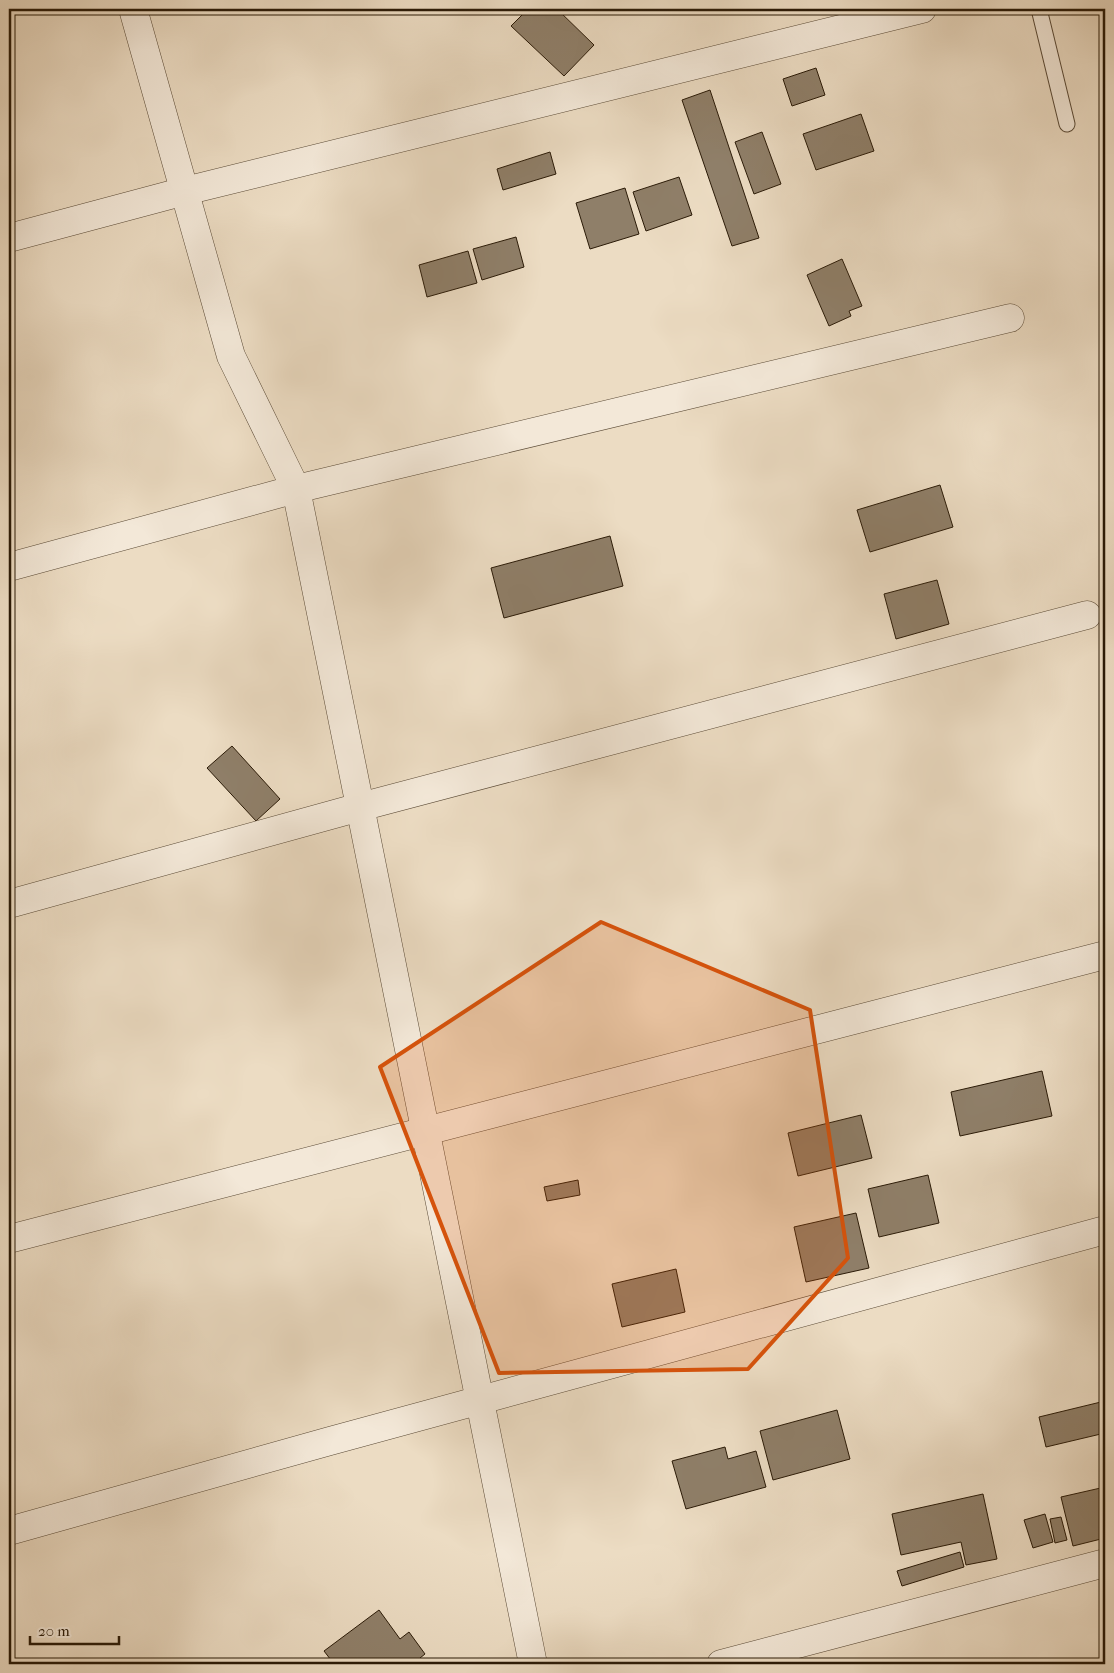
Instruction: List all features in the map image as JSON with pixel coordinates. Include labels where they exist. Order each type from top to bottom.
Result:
[{"type":"street","points":[[133,9],[231,356],[296,490],[533,1664]]},
{"type":"street","points":[[9,238],[185,191],[922,9]]},
{"type":"street","points":[[9,567],[296,490],[1010,318]]},
{"type":"street","points":[[9,904],[360,807],[1087,615]]},
{"type":"street","points":[[9,1239],[1105,955]]},
{"type":"street","points":[[9,1530],[1105,1230]]},
{"type":"street","points":[[721,1664],[1105,1563]]},
{"type":"lane","points":[[1039,9],[1067,124]]},
{"type":"highlighted area","points":[[601,922],[810,1010],[848,1258],[748,1369],[499,1373],[380,1067]]},
{"type":"building","points":[[528,9],[557,9],[594,45],[564,76],[511,26]]},
{"type":"building","points":[[816,68],[825,95],[792,106],[783,79]]},
{"type":"building","points":[[710,90],[759,238],[732,246],[682,100]]},
{"type":"building","points":[[861,114],[874,151],[816,170],[803,134]]},
{"type":"building","points":[[762,132],[781,184],[754,194],[735,142]]},
{"type":"building","points":[[550,152],[556,174],[503,190],[497,169]]},
{"type":"building","points":[[679,177],[692,215],[646,231],[633,192]]},
{"type":"building","points":[[625,188],[639,234],[590,249],[576,203]]},
{"type":"building","points":[[516,237],[524,267],[482,280],[473,249]]},
{"type":"building","points":[[468,251],[477,283],[427,297],[419,265]]},
{"type":"building","points":[[842,259],[862,306],[849,311],[851,316],[829,326],[807,275]]},
{"type":"building","points":[[940,485],[953,527],[870,552],[857,510]]},
{"type":"building","points":[[610,536],[623,586],[504,618],[491,568]]},
{"type":"building","points":[[937,580],[949,624],[896,639],[884,594]]},
{"type":"building","points":[[232,746],[280,799],[256,821],[207,768]]},
{"type":"building","points":[[1042,1071],[1052,1116],[960,1136],[951,1092]]},
{"type":"building","points":[[861,1115],[872,1158],[798,1176],[788,1133]]},
{"type":"building","points":[[928,1175],[939,1223],[879,1237],[868,1189]]},
{"type":"building","points":[[578,1180],[580,1195],[547,1201],[544,1187]]},
{"type":"building","points":[[856,1213],[869,1268],[806,1282],[794,1227]]},
{"type":"building","points":[[676,1269],[685,1312],[622,1327],[612,1284]]},
{"type":"building","points":[[1105,1401],[1105,1433],[1046,1447],[1039,1417]]},
{"type":"building","points":[[837,1410],[850,1459],[773,1480],[760,1431]]},
{"type":"building","points":[[725,1447],[728,1459],[756,1451],[766,1487],[686,1509],[672,1461]]},
{"type":"building","points":[[1105,1487],[1105,1538],[1073,1546],[1061,1497]]},
{"type":"building","points":[[983,1494],[997,1559],[966,1565],[961,1542],[901,1555],[892,1514]]},
{"type":"building","points":[[1045,1514],[1053,1542],[1033,1548],[1024,1520]]},
{"type":"building","points":[[1061,1517],[1067,1540],[1055,1543],[1050,1519]]},
{"type":"building","points":[[960,1552],[964,1567],[902,1586],[897,1571]]},
{"type":"building","points":[[379,1610],[400,1639],[409,1632],[425,1654],[420,1658],[424,1664],[334,1664],[324,1651]]}]
